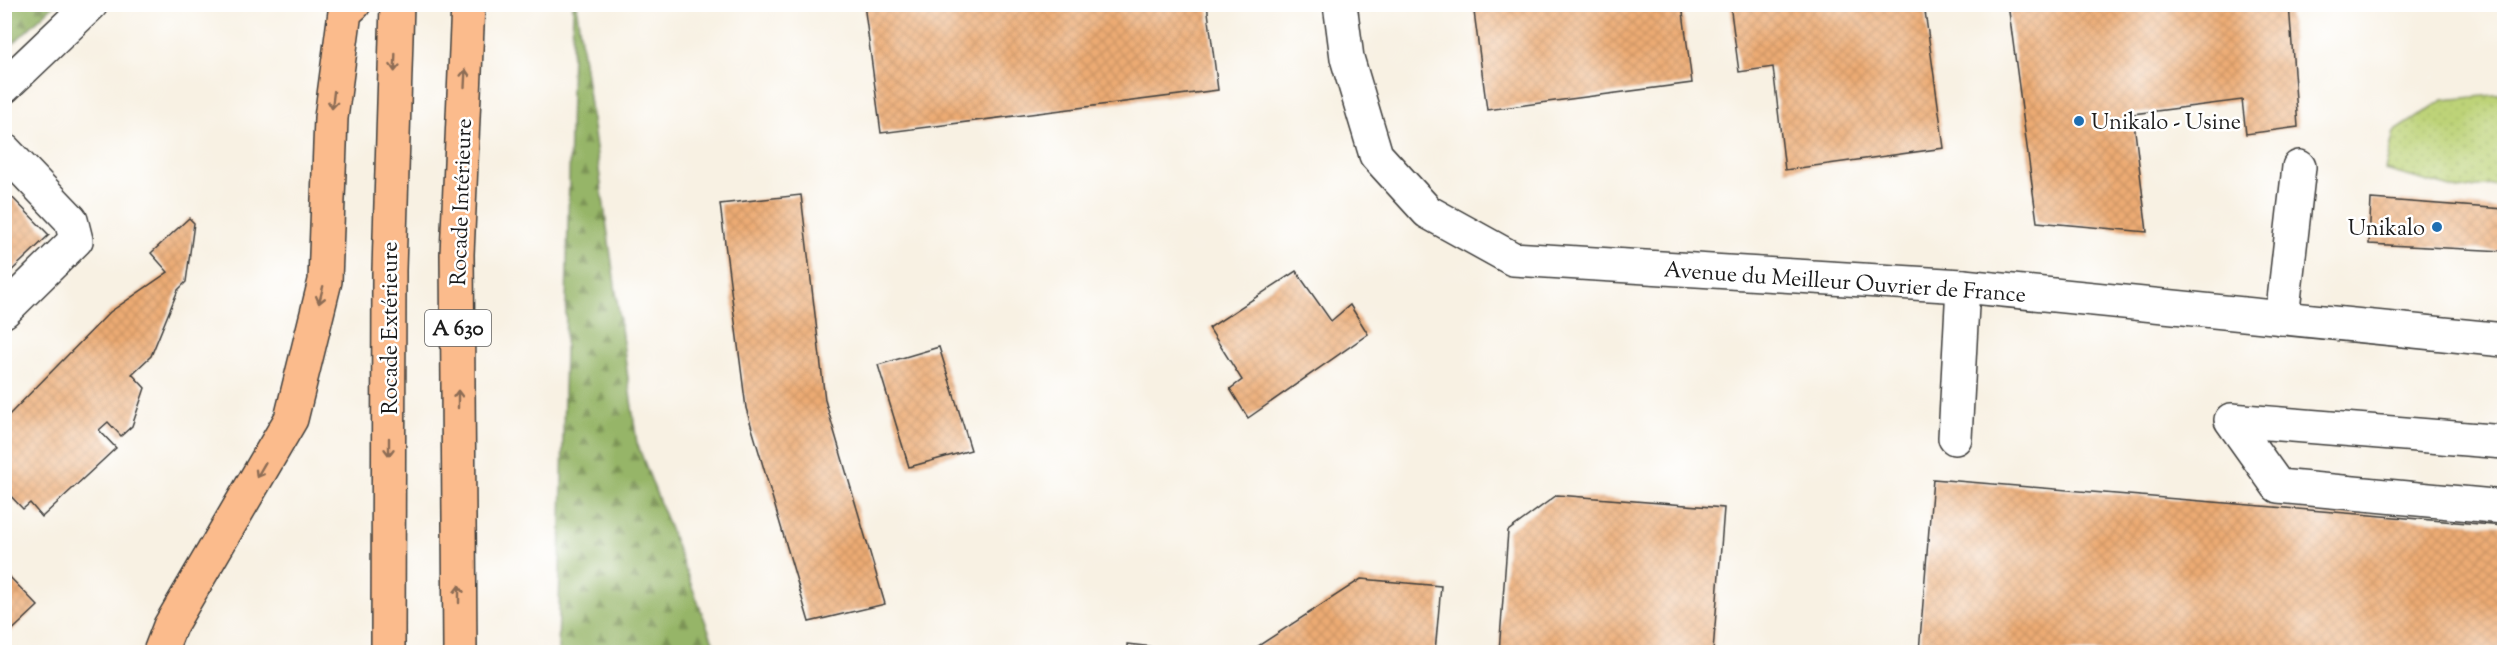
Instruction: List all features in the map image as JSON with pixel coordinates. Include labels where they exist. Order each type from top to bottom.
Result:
[{"type":"highway","points":[[160,652],[170,626],[291,419],[325,281],[331,118],[345,12],[354,4]]},
{"type":"highway","name":"Rocade Extérieure","points":[[388,652],[389,270],[397,4]]},
{"type":"highway","name":"Rocade Intérieure","points":[[459,652],[457,254],[468,4]]},
{"type":"street","points":[[4,87],[91,4]]},
{"type":"street","name":"Avenue du Meilleur Ouvrier de France","points":[[1340,4],[1347,58],[1376,155],[1428,212],[1513,259],[1963,286],[2505,340]]},
{"type":"street","points":[[4,150],[71,220],[76,240],[4,311]]},
{"type":"street","points":[[2282,318],[2299,166]]},
{"type":"street","points":[[1955,438],[1963,286]]},
{"type":"street","points":[[2505,442],[2230,420],[2277,486],[2505,507]]},
{"type":"green space","points":[[5,4],[54,4],[54,5],[5,51]]},
{"type":"green space","points":[[576,4],[637,443],[717,652],[558,652],[573,5]]},
{"type":"green space","points":[[2504,94],[2504,183],[2458,190],[2385,170],[2394,132],[2443,100]]},
{"type":"building","points":[[864,4],[1207,4],[1218,90],[881,133]]},
{"type":"building","points":[[1473,4],[1682,4],[1692,83],[1487,110]]},
{"type":"building","points":[[1730,4],[1924,4],[1944,148],[1785,170],[1773,67],[1739,72]]},
{"type":"building","name":"Unikalo - Usine","points":[[2008,4],[2289,4],[2298,127],[2246,134],[2242,100],[2133,114],[2147,232],[2037,222]]},
{"type":"building","points":[[4,189],[49,235],[4,278]]},
{"type":"building","points":[[801,195],[825,400],[885,604],[809,622],[746,408],[720,204]]},
{"type":"building","name":"Unikalo","points":[[2371,199],[2504,209],[2504,251],[2369,244]]},
{"type":"building","points":[[189,218],[194,223],[186,282],[178,290],[151,356],[132,374],[145,388],[132,426],[121,436],[108,422],[99,430],[116,448],[42,517],[30,503],[23,509],[4,489],[4,420],[110,312],[168,272],[151,253]]},
{"type":"building","points":[[1296,271],[1331,321],[1350,305],[1368,334],[1248,418],[1230,389],[1242,380],[1209,328]]},
{"type":"building","points":[[939,347],[971,450],[909,467],[878,365]]},
{"type":"building","points":[[1933,479],[2504,526],[2504,652],[1919,652]]},
{"type":"building","points":[[1557,495],[1724,508],[1713,652],[1499,652],[1508,531]]},
{"type":"building","points":[[4,571],[38,606],[4,638]]},
{"type":"building","points":[[1361,579],[1441,586],[1435,652],[1249,652]]},
{"type":"building","points":[[1127,644],[1171,649],[1171,652],[1127,652]]},
{"type":"place","name":"Unikalo - Usine","points":[[2079,121]]},
{"type":"place","name":"Unikalo","points":[[2437,227]]}]
